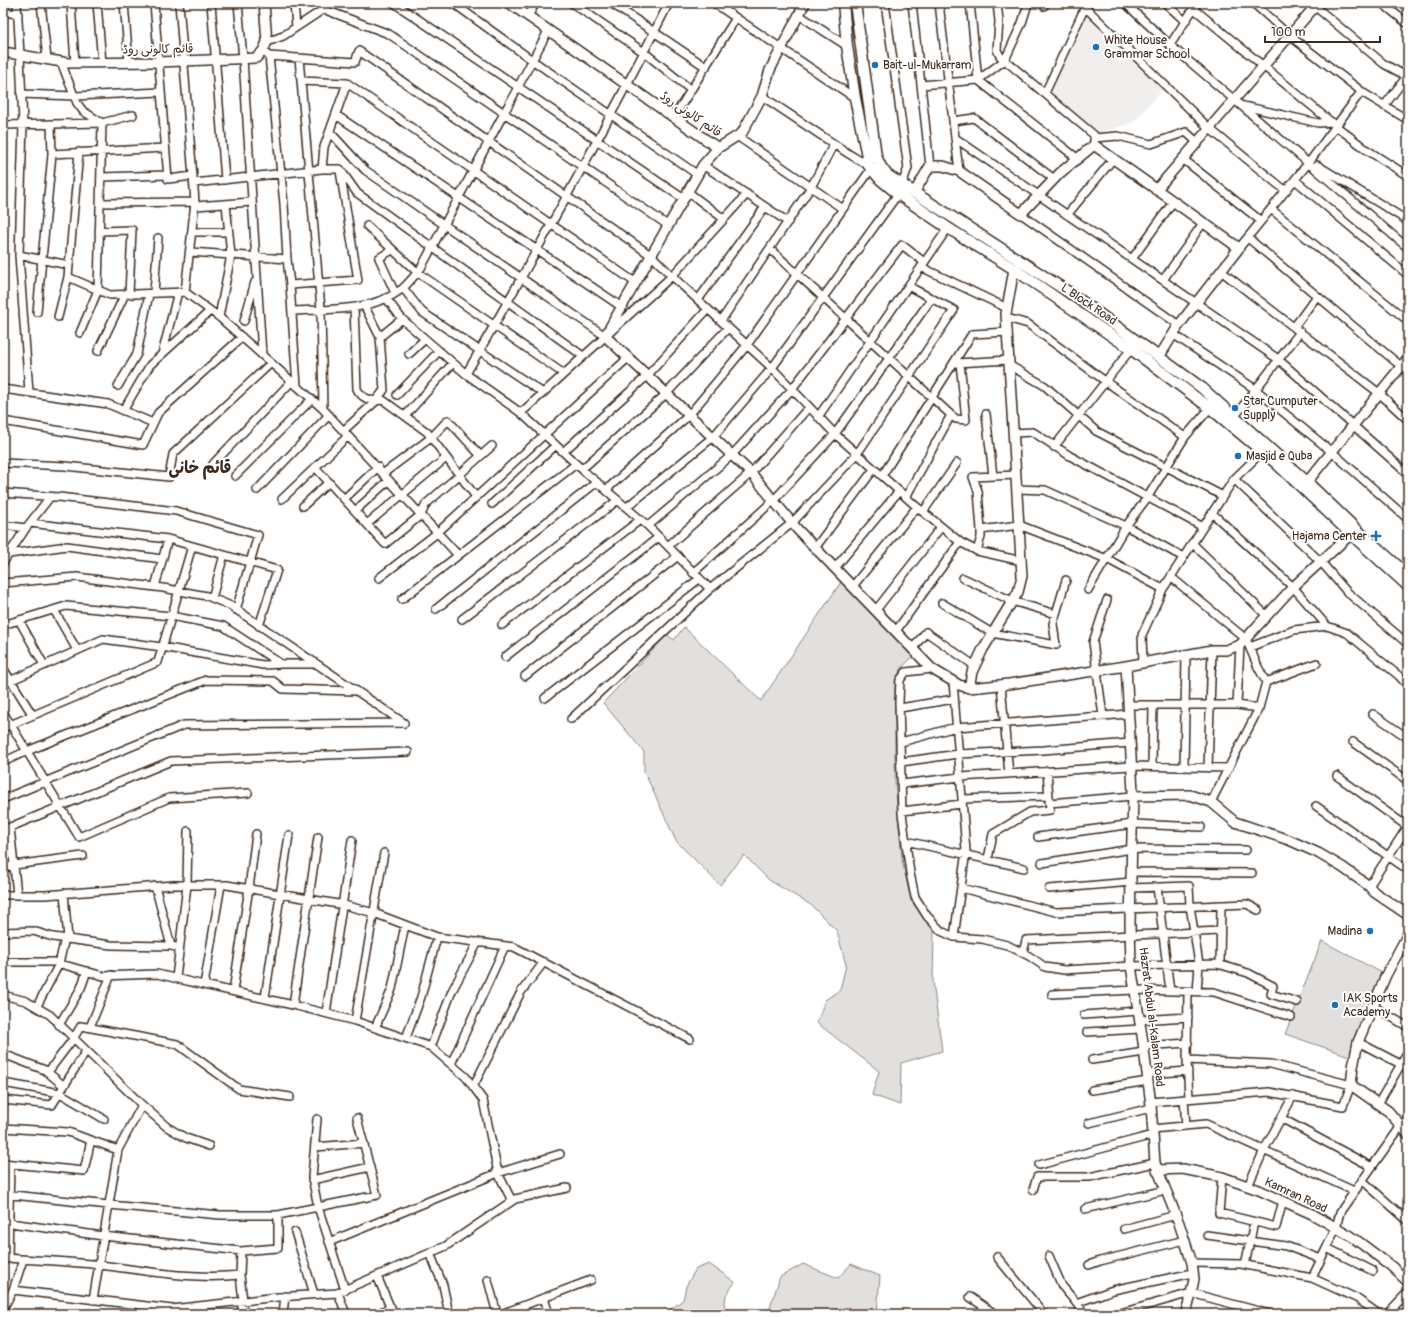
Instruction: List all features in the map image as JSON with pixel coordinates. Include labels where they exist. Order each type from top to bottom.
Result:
[{"type":"main road","points":[[843,3],[847,46],[855,98],[870,167]]},
{"type":"main road","name":"L Block Road","points":[[855,3],[876,156],[887,175],[1073,295],[1202,388],[1262,452],[1304,485],[1351,534],[1408,586]]},
{"type":"main road","name":"L Block Road","points":[[870,167],[898,194],[948,228],[1014,269],[1131,349],[1210,408],[1232,420],[1408,576]]},
{"type":"street","points":[[17,3],[23,124],[19,255],[30,392]]},
{"type":"street","points":[[41,3],[47,59]]},
{"type":"street","points":[[71,3],[75,63]]},
{"type":"street","points":[[97,3],[102,62]]},
{"type":"street","points":[[124,3],[129,62]]},
{"type":"street","points":[[154,3],[168,179],[225,180],[322,169],[340,169]]},
{"type":"street","points":[[162,355],[182,292],[190,252],[195,204],[185,61],[179,3]]},
{"type":"street","points":[[211,3],[217,60],[225,180]]},
{"type":"street","points":[[238,3],[262,354]]},
{"type":"street","points":[[213,464],[294,383],[292,311],[287,259],[282,174],[266,53],[267,42],[264,3]]},
{"type":"street","points":[[294,3],[296,27]]},
{"type":"street","points":[[267,42],[283,36],[323,6],[333,3]]},
{"type":"street","points":[[394,3],[596,141],[724,219]]},
{"type":"street","points":[[453,3],[532,60],[698,175]]},
{"type":"street","name":"قائم کالونی روڈ","points":[[509,3],[718,148],[742,133],[762,96],[770,70],[805,3]]},
{"type":"street","points":[[528,16],[536,3]]},
{"type":"street","points":[[572,3],[645,53],[691,90]]},
{"type":"street","points":[[610,3],[706,67]]},
{"type":"street","points":[[466,374],[522,279],[645,53],[668,5],[660,3]]},
{"type":"street","points":[[714,3],[855,98]]},
{"type":"street","points":[[885,3],[908,168],[902,184]]},
{"type":"street","points":[[912,3],[930,166],[914,192]]},
{"type":"street","points":[[939,3],[959,171]]},
{"type":"street","points":[[970,3],[978,80],[1078,159]]},
{"type":"street","points":[[997,3],[999,21],[997,50],[1000,56],[1094,134],[1094,142],[1113,159],[1239,248]]},
{"type":"street","points":[[921,86],[978,80],[1005,60],[1022,22],[1027,3]]},
{"type":"street","points":[[1125,3],[1170,45],[1239,102],[1408,248]]},
{"type":"street","points":[[1165,3],[1185,21]]},
{"type":"street","points":[[1253,3],[1290,36],[1361,92],[1408,120]]},
{"type":"street","points":[[1382,3],[1408,24]]},
{"type":"street","points":[[1156,190],[1210,129],[1239,102],[1264,66],[1315,4],[1384,64],[1407,76],[1384,106]]},
{"type":"street","points":[[1044,93],[1086,5],[1210,129],[1286,191]]},
{"type":"street","points":[[323,6],[389,34],[668,226]]},
{"type":"street","points":[[1170,45],[1195,6],[1334,124],[1367,150],[1408,176]]},
{"type":"street","points":[[3,12],[18,14]]},
{"type":"street","points":[[798,15],[847,46]]},
{"type":"street","points":[[674,117],[736,18]]},
{"type":"street","points":[[292,311],[364,305],[386,298],[403,288],[421,268],[548,31]]},
{"type":"street","points":[[266,53],[299,58],[355,62],[359,51],[652,256],[772,368],[835,434],[917,507],[960,542],[977,550],[1022,561]]},
{"type":"street","name":"قائم کالونی روڈ","points":[[3,52],[75,63],[243,59],[256,58],[266,53]]},
{"type":"street","points":[[299,58],[321,309],[323,409]]},
{"type":"street","points":[[62,62],[77,103],[83,111],[102,123]]},
{"type":"street","points":[[301,81],[347,83],[636,283]]},
{"type":"street","points":[[322,169],[324,147],[347,83]]},
{"type":"street","points":[[21,94],[75,96],[161,92]]},
{"type":"street","points":[[1159,357],[1179,325],[1239,248],[1295,180],[1309,162],[1334,124],[1361,92]]},
{"type":"street","points":[[606,490],[689,415],[747,345],[843,209],[870,167],[762,96]]},
{"type":"street","points":[[1239,102],[1318,123],[1334,124]]},
{"type":"street","points":[[3,125],[102,123],[133,115]]},
{"type":"street","points":[[336,115],[622,306]]},
{"type":"street","points":[[953,122],[974,118],[1054,179]]},
{"type":"street","points":[[80,333],[98,290],[102,123]]},
{"type":"street","points":[[37,312],[52,154],[51,125]]},
{"type":"street","points":[[330,132],[364,170],[605,336],[751,473],[792,523],[815,548],[932,669],[953,681],[969,688],[1002,685],[1096,671],[1212,650],[1226,650],[1294,630],[1327,626],[1347,633],[1399,676],[1408,686]]},
{"type":"street","points":[[1021,214],[1054,179],[1078,159],[1094,142],[1118,136],[1151,144],[1186,132],[1198,143]]},
{"type":"street","points":[[737,136],[843,209]]},
{"type":"street","points":[[955,138],[1197,302],[1278,359],[1408,474]]},
{"type":"street","points":[[721,321],[811,187],[834,144]]},
{"type":"street","points":[[52,154],[165,148]]},
{"type":"street","points":[[605,336],[703,165],[718,148]]},
{"type":"street","points":[[58,317],[68,277],[79,152]]},
{"type":"street","points":[[1067,215],[1113,159]]},
{"type":"street","points":[[1184,159],[1261,221]]},
{"type":"street","points":[[1309,162],[1408,222]]},
{"type":"street","points":[[703,165],[788,222]]},
{"type":"street","points":[[930,166],[942,166],[959,171],[1179,325]]},
{"type":"street","points":[[340,169],[356,192],[583,356]]},
{"type":"street","points":[[290,285],[358,280],[340,169]]},
{"type":"street","points":[[100,177],[167,175]]},
{"type":"street","points":[[1295,180],[1408,275]]},
{"type":"street","points":[[521,413],[672,276],[747,194]]},
{"type":"street","points":[[627,507],[713,437],[772,368],[898,194]]},
{"type":"street","points":[[100,203],[226,204],[252,202]]},
{"type":"street","points":[[1132,259],[1173,202]]},
{"type":"street","points":[[219,317],[231,255],[226,204]]},
{"type":"street","points":[[698,300],[765,207]]},
{"type":"street","points":[[1271,209],[1408,321]]},
{"type":"street","points":[[1163,280],[1203,223]]},
{"type":"street","points":[[367,226],[417,272],[564,374]]},
{"type":"street","points":[[818,417],[948,228]]},
{"type":"street","points":[[98,351],[127,294],[132,230],[100,231]]},
{"type":"street","points":[[192,232],[228,232]]},
{"type":"street","points":[[118,386],[138,354],[152,293],[158,238]]},
{"type":"street","points":[[1248,238],[1405,369]]},
{"type":"street","points":[[648,526],[732,455],[792,389],[902,245],[923,264],[1008,308]]},
{"type":"street","points":[[770,249],[951,415],[956,419],[966,420],[957,363]]},
{"type":"street","points":[[392,250],[379,258],[395,293]]},
{"type":"street","points":[[190,252],[287,259]]},
{"type":"street","points":[[19,255],[69,265]]},
{"type":"street","points":[[969,688],[972,672],[992,634],[1018,592],[1022,576],[1007,318],[1014,269]]},
{"type":"street","points":[[1221,271],[1380,393],[1408,420]]},
{"type":"street","points":[[244,321],[257,276]]},
{"type":"street","points":[[68,277],[110,295],[182,292],[219,317],[323,409],[458,555]]},
{"type":"street","points":[[571,719],[710,589],[792,523],[857,454],[954,310],[908,286]]},
{"type":"street","points":[[403,288],[422,312],[543,393]]},
{"type":"street","points":[[1294,327],[1317,296]]},
{"type":"street","points":[[386,298],[402,319],[425,339],[466,374],[521,413],[563,452],[627,507],[648,526],[710,589]]},
{"type":"street","points":[[693,573],[774,500],[835,434],[932,298]]},
{"type":"street","points":[[282,499],[315,467],[375,402],[384,390],[380,337],[364,305]]},
{"type":"street","points":[[354,307],[357,389],[361,396],[375,402],[383,400],[427,432],[476,497]]},
{"type":"street","points":[[563,452],[647,376],[708,309]]},
{"type":"street","points":[[123,411],[150,366],[210,311]]},
{"type":"street","points":[[1007,318],[1028,324],[1105,381],[1185,437]]},
{"type":"street","points":[[380,340],[381,336],[402,319]]},
{"type":"street","points":[[402,599],[458,555],[579,466],[666,394],[728,328]]},
{"type":"street","points":[[882,476],[932,397],[957,363],[972,334],[1008,332]]},
{"type":"street","points":[[1232,420],[1300,332]]},
{"type":"street","points":[[1173,334],[1255,389],[1332,452],[1408,519]]},
{"type":"street","points":[[3,421],[142,445],[158,413],[242,337]]},
{"type":"street","points":[[409,354],[425,339]]},
{"type":"street","points":[[1054,447],[1131,349]]},
{"type":"street","points":[[397,395],[439,351]]},
{"type":"street","points":[[379,578],[437,533],[628,358]]},
{"type":"street","points":[[1304,485],[1380,393],[1405,369],[1408,358]]},
{"type":"street","points":[[957,363],[1009,362],[1045,386],[1096,432],[1223,496]]},
{"type":"street","points":[[3,463],[65,466],[169,477],[173,454],[271,363]]},
{"type":"street","points":[[405,416],[453,363]]},
{"type":"street","points":[[3,389],[108,404],[153,423]]},
{"type":"street","points":[[235,476],[312,399]]},
{"type":"street","points":[[668,546],[751,473],[809,407]]},
{"type":"street","points":[[1088,590],[1126,526],[1147,498],[1185,437],[1210,408]]},
{"type":"street","points":[[986,414],[993,476]]},
{"type":"street","points":[[257,490],[329,415]]},
{"type":"street","points":[[906,497],[951,415]]},
{"type":"street","points":[[384,474],[432,437],[448,420],[480,455]]},
{"type":"street","points":[[1014,433],[1032,432],[1070,456],[1203,527]]},
{"type":"street","points":[[492,504],[556,445]]},
{"type":"street","points":[[315,467],[385,544],[421,515],[426,504],[492,446]]},
{"type":"street","points":[[1143,663],[1142,635],[1163,589],[1234,479],[1262,452]]},
{"type":"street","points":[[367,524],[446,458]]},
{"type":"street","points":[[923,512],[957,463]]},
{"type":"street","points":[[344,499],[378,468]]},
{"type":"street","points":[[815,548],[874,469]]},
{"type":"street","points":[[977,550],[982,537],[978,492],[972,476],[1016,475]]},
{"type":"street","points":[[1234,479],[1321,562],[1347,592],[1408,644]]},
{"type":"street","points":[[355,511],[390,480]]},
{"type":"street","points":[[303,506],[329,482]]},
{"type":"street","points":[[436,609],[597,482]]},
{"type":"street","points":[[1017,490],[1045,490],[1126,526],[1183,558]]},
{"type":"street","points":[[835,568],[899,491]]},
{"type":"street","points":[[3,493],[176,510],[258,535],[236,610]]},
{"type":"street","points":[[3,563],[28,525],[50,497]]},
{"type":"street","points":[[462,619],[618,500]]},
{"type":"street","points":[[853,586],[917,507]]},
{"type":"street","points":[[1212,513],[1293,587],[1327,626]]},
{"type":"street","points":[[502,625],[640,520]]},
{"type":"street","points":[[3,525],[28,525],[168,539],[277,570],[259,626]]},
{"type":"street","points":[[981,530],[1019,525],[1107,559],[1163,589]]},
{"type":"street","points":[[876,610],[941,527]]},
{"type":"street","points":[[1237,705],[1245,644],[1267,616],[1293,587],[1351,534]]},
{"type":"street","points":[[505,657],[659,537]]},
{"type":"street","points":[[155,587],[168,539]]},
{"type":"street","points":[[896,631],[960,542]]},
{"type":"street","points":[[1192,544],[1267,616]]},
{"type":"street","points":[[9,554],[67,546],[162,559]]},
{"type":"street","points":[[3,728],[32,714],[158,662],[192,546]]},
{"type":"street","points":[[212,598],[224,555]]},
{"type":"street","points":[[525,676],[678,556]]},
{"type":"street","points":[[3,583],[77,577],[155,587],[212,598],[236,610],[404,722],[184,725],[3,799]]},
{"type":"street","points":[[1171,577],[1245,644],[1266,682],[1259,708],[1211,802]]},
{"type":"street","points":[[963,578],[1012,601],[1056,614]]},
{"type":"street","points":[[545,698],[699,579]]},
{"type":"street","points":[[942,603],[992,634],[1056,645],[1053,624],[1066,580]]},
{"type":"street","points":[[1103,716],[1093,642],[1107,600]]},
{"type":"street","points":[[3,625],[66,606],[171,616],[223,626],[280,664]]},
{"type":"street","points":[[54,610],[77,650]]},
{"type":"street","points":[[19,620],[44,665]]},
{"type":"street","points":[[913,648],[926,632],[975,666]]},
{"type":"street","points":[[3,684],[103,639],[162,647],[263,665],[316,664]]},
{"type":"street","points":[[1208,768],[1212,650]]},
{"type":"street","points":[[1184,767],[1186,655]]},
{"type":"street","points":[[1266,682],[1317,663]]},
{"type":"street","name":"Hazrat Abdul al-Kalam Road","points":[[1126,666],[1133,796],[1130,909],[1131,966],[1144,1049],[1156,1167],[1176,1215],[1192,1263],[1194,1279],[1185,1314]]},
{"type":"street","points":[[3,668],[32,714]]},
{"type":"street","points":[[932,669],[906,672],[900,680],[902,810],[910,873],[915,897],[927,916],[941,931],[954,937],[982,939],[1007,945],[1045,967],[1064,970],[1131,966],[1199,964],[1220,965],[1248,973],[1273,986],[1271,994],[1297,1002]]},
{"type":"street","points":[[3,762],[27,751],[206,680],[273,681],[283,689],[357,691]]},
{"type":"street","points":[[953,681],[965,854],[954,937]]},
{"type":"street","points":[[1002,685],[1010,774]]},
{"type":"street","points":[[900,708],[954,699]]},
{"type":"street","points":[[901,742],[956,727],[1103,716],[1153,705],[1237,705],[1259,708]]},
{"type":"street","points":[[1152,766],[1153,705]]},
{"type":"street","points":[[3,712],[79,837],[169,798],[248,793]]},
{"type":"street","points":[[1373,714],[1408,738]]},
{"type":"street","points":[[1353,742],[1408,781]]},
{"type":"street","points":[[901,762],[958,754],[1130,743]]},
{"type":"street","points":[[17,895],[14,864],[6,828],[171,760],[408,752]]},
{"type":"street","points":[[902,784],[960,777],[1131,766],[1229,768]]},
{"type":"street","points":[[988,860],[993,834],[1030,812],[1050,810],[1047,771]]},
{"type":"street","points":[[1337,776],[1408,827],[1369,886]]},
{"type":"street","points":[[902,810],[962,802],[1190,795],[1211,802],[1235,822],[1289,840],[1342,867],[1369,886],[1374,892],[1408,915]]},
{"type":"street","points":[[1316,806],[1408,870]]},
{"type":"street","points":[[1038,837],[1133,824],[1201,827]]},
{"type":"street","points":[[176,978],[187,885],[188,831]]},
{"type":"street","points":[[233,991],[250,888],[256,834]]},
{"type":"street","points":[[265,998],[289,835]]},
{"type":"street","points":[[293,1005],[318,837]]},
{"type":"street","points":[[326,1013],[352,840]]},
{"type":"street","points":[[906,841],[1024,868]]},
{"type":"street","points":[[1042,863],[1132,850],[1246,850]]},
{"type":"street","points":[[355,1021],[384,853]]},
{"type":"street","points":[[3,868],[14,864],[84,856]]},
{"type":"street","points":[[1132,872],[1252,873]]},
{"type":"street","points":[[204,985],[220,885]]},
{"type":"street","points":[[3,895],[64,893],[155,886],[220,885],[250,888],[342,904],[374,913],[437,937],[514,947],[690,1039]]},
{"type":"street","points":[[1049,889],[1131,885],[1157,887],[1189,886],[1190,906],[1199,964],[1197,992]]},
{"type":"street","points":[[155,886],[171,946]]},
{"type":"street","points":[[1157,887],[1170,991]]},
{"type":"street","points":[[961,888],[1056,912],[1247,904],[1258,910]]},
{"type":"street","points":[[36,1006],[59,964],[66,939],[64,893]]},
{"type":"street","points":[[1220,965],[1221,905]]},
{"type":"street","points":[[375,1028],[392,989],[405,925]]},
{"type":"street","points":[[3,932],[34,931],[66,939],[111,945],[171,946],[180,948]]},
{"type":"street","points":[[1023,953],[1026,940],[1220,931]]},
{"type":"street","points":[[1090,1123],[1150,1105],[1187,1099],[1268,1092],[1343,1106],[1351,1084],[1358,1042],[1386,975],[1408,934]]},
{"type":"street","points":[[406,1038],[421,997],[437,937]]},
{"type":"street","points":[[431,1047],[452,991],[478,942]]},
{"type":"street","points":[[451,1064],[505,946]]},
{"type":"street","points":[[3,962],[54,962],[103,976],[148,973],[157,974],[326,1013],[355,1021],[431,1047],[466,1077],[482,1100],[498,1173],[512,1201]]},
{"type":"street","points":[[473,1087],[521,992],[544,962]]},
{"type":"street","points":[[59,1025],[81,988],[87,971]]},
{"type":"street","points":[[90,1028],[111,975]]},
{"type":"street","points":[[1052,994],[1134,990],[1214,992],[1291,1017]]},
{"type":"street","points":[[1186,1126],[1188,992]]},
{"type":"street","points":[[3,995],[26,1001],[50,1015],[142,1106],[167,1127],[186,1138],[209,1146]]},
{"type":"street","points":[[1373,1006],[1408,1027]]},
{"type":"street","points":[[1084,1015],[1139,1020],[1188,1017]]},
{"type":"street","points":[[1087,1032],[1139,1020]]},
{"type":"street","points":[[48,1072],[74,1039],[81,1026],[177,1044],[239,1089],[290,1098]]},
{"type":"street","points":[[1358,1042],[1408,1068]]},
{"type":"street","points":[[1092,1060],[1144,1049],[1188,1043]]},
{"type":"street","points":[[3,1100],[52,1105],[86,1051]]},
{"type":"street","points":[[1378,1104],[1408,1052]]},
{"type":"street","points":[[3,1054],[45,1070],[64,1086]]},
{"type":"street","points":[[1188,1060],[1271,1064],[1351,1084],[1388,1111],[1408,1134]]},
{"type":"street","points":[[1092,1090],[1147,1077],[1188,1071]]},
{"type":"street","points":[[3,1083],[60,1093],[104,1119]]},
{"type":"street","points":[[1248,1186],[1264,1150],[1293,1096]]},
{"type":"street","points":[[93,1300],[118,1150],[142,1106]]},
{"type":"street","points":[[6,1194],[220,1215],[278,1215],[377,1195],[357,1118]]},
{"type":"street","points":[[1281,1118],[1372,1166]]},
{"type":"street","points":[[1312,1278],[1336,1228],[1340,1212],[1408,1118]]},
{"type":"street","points":[[317,1119],[312,1180],[318,1207],[329,1242],[346,1314]]},
{"type":"street","points":[[1039,1164],[1152,1132],[1206,1124],[1354,1191]]},
{"type":"street","points":[[3,1128],[68,1132],[118,1150]]},
{"type":"street","points":[[91,1140],[84,1171],[6,1164],[6,1259],[98,1265],[178,1276],[217,1277],[240,1275]]},
{"type":"street","points":[[315,1147],[364,1143]]},
{"type":"street","points":[[329,1242],[498,1173],[560,1154]]},
{"type":"street","points":[[312,1180],[370,1167]]},
{"type":"street","points":[[1033,1190],[1037,1178],[1089,1178],[1156,1167]]},
{"type":"street","name":"Kamran Road","points":[[1156,1167],[1183,1169],[1222,1176],[1312,1214],[1352,1236],[1391,1266],[1408,1282]]},
{"type":"street","points":[[1222,1176],[1219,1213],[1276,1227],[1283,1201]]},
{"type":"street","points":[[1362,1180],[1408,1221]]},
{"type":"street","points":[[13,1290],[172,1309],[341,1291],[446,1246],[515,1199],[567,1188]]},
{"type":"street","points":[[1085,1209],[1166,1190]]},
{"type":"street","points":[[6,1223],[103,1236],[241,1251],[278,1248],[278,1215]]},
{"type":"street","points":[[1124,1229],[1176,1215]]},
{"type":"street","points":[[1245,1265],[1254,1222]]},
{"type":"street","points":[[295,1232],[314,1294]]},
{"type":"street","points":[[1207,1235],[1286,1246],[1321,1259]]},
{"type":"street","points":[[1089,1265],[1185,1240]]},
{"type":"street","points":[[1327,1248],[1372,1271]]},
{"type":"street","points":[[241,1251],[240,1275],[243,1301],[241,1314]]},
{"type":"street","points":[[430,1253],[443,1285],[449,1314]]},
{"type":"street","points":[[1049,1256],[1062,1286],[1084,1314]]},
{"type":"street","points":[[997,1257],[1044,1314]]},
{"type":"street","points":[[3,1309],[13,1290],[23,1260]]},
{"type":"street","points":[[1192,1263],[1245,1265],[1312,1278],[1356,1298],[1379,1314]]},
{"type":"street","points":[[1076,1302],[1112,1290],[1193,1273]]},
{"type":"street","points":[[376,1276],[392,1311],[377,1314]]},
{"type":"street","points":[[488,1280],[497,1314]]},
{"type":"street","points":[[501,1314],[591,1280]]},
{"type":"street","points":[[1387,1314],[1408,1292]]},
{"type":"street","points":[[1117,1314],[1191,1293],[1241,1310],[1270,1314]]},
{"type":"street","points":[[283,1314],[285,1296]]},
{"type":"street","points":[[970,1297],[995,1314]]},
{"type":"street","points":[[544,1298],[549,1314]]},
{"type":"shaded area","name":"White House Grammar School","points":[[1085,7],[1166,86],[1134,122],[1094,135],[1045,93]]},
{"type":"shaded area","points":[[841,582],[915,653],[902,668],[895,680],[895,782],[902,860],[911,901],[934,929],[933,982],[942,1051],[901,1063],[900,1105],[872,1095],[879,1071],[817,1023],[825,1000],[840,990],[846,965],[837,931],[811,905],[769,880],[744,855],[720,885],[676,841],[644,771],[644,752],[603,703],[667,635],[674,640],[684,627],[761,701]]},
{"type":"shaded area","name":"IAK Sports Academy","points":[[1322,941],[1386,975],[1355,1058],[1285,1034]]},
{"type":"shaded area","points":[[709,1264],[735,1282],[726,1295],[723,1314],[669,1314],[671,1309],[683,1300],[686,1286],[696,1269]]},
{"type":"shaded area","points":[[803,1264],[838,1278],[851,1264],[880,1276],[877,1314],[768,1314],[780,1277]]},
{"type":"place","name":"White House Grammar School","points":[[1096,47]]},
{"type":"place","name":"Bait-ul-Mukarram","points":[[875,65]]},
{"type":"place","name":"Star Cumputer Supply","points":[[1235,408]]},
{"type":"place","name":"Masjid e Quba","points":[[1238,456]]},
{"type":"place","name":"Hajama Center","points":[[1376,536]]},
{"type":"place","name":"Madina","points":[[1370,931]]},
{"type":"place","name":"IAK Sports Academy","points":[[1335,1005]]},
{"type":"district","name":"قائم خانى","points":[[200,467]]}]
